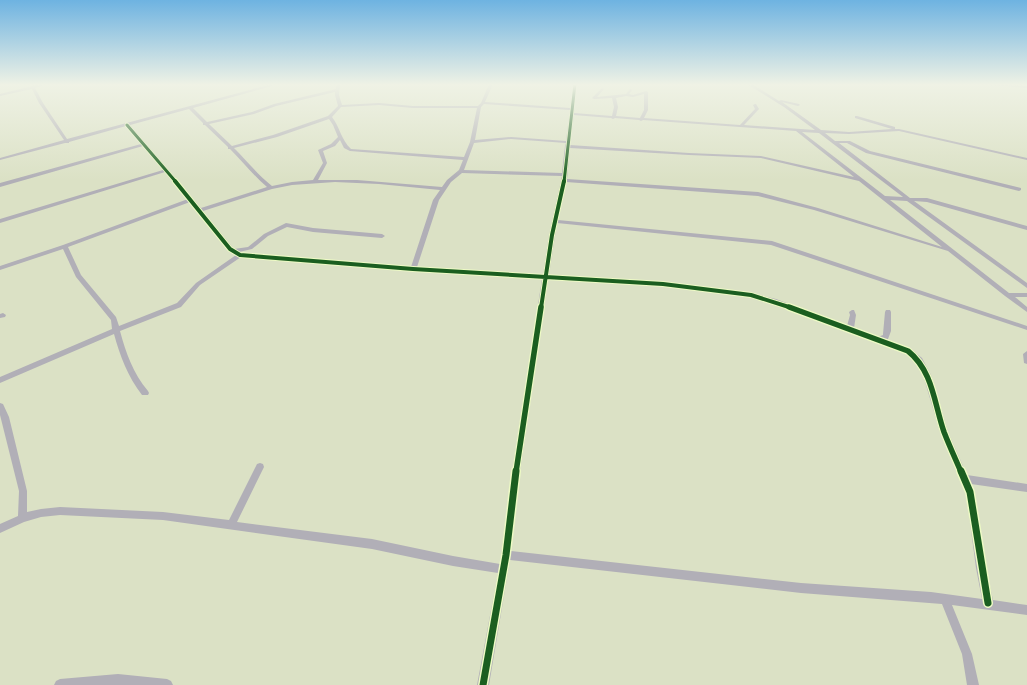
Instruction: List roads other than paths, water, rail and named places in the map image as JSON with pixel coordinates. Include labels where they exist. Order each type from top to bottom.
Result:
[{"type":"street","points":[[50,116],[67,142]]},
{"type":"street","points":[[0,159],[160,116]]},
{"type":"street","points":[[197,116],[271,188]]},
{"type":"street","points":[[205,124],[240,116]]},
{"type":"street","points":[[413,269],[430,215],[449,181],[462,170],[472,142],[478,116]]},
{"type":"street","points":[[483,685],[506,555],[513,494],[546,277],[564,177],[571,116]]},
{"type":"street","points":[[599,116],[641,120],[818,130],[849,134],[899,130]]},
{"type":"street","points":[[641,120],[643,116]]},
{"type":"street","points":[[742,126],[751,116]]},
{"type":"street","points":[[798,116],[1027,286]]},
{"type":"street","points":[[230,148],[275,136],[330,117],[336,124],[340,137],[345,146],[350,150],[465,160]]},
{"type":"street","points":[[857,117],[899,130],[1027,159]]},
{"type":"street","points":[[127,125],[164,171],[200,210],[232,251],[240,255],[413,269],[663,284],[751,295],[774,301],[908,351],[919,360],[927,375],[944,432],[970,492],[981,568],[988,603]]},
{"type":"street","points":[[798,130],[1027,310]]},
{"type":"street","points":[[314,180],[325,163],[320,150],[333,145],[340,137]]},
{"type":"street","points":[[472,142],[511,138],[689,154],[761,157],[863,181]]},
{"type":"street","points":[[835,142],[848,142],[868,152],[1019,189]]},
{"type":"street","points":[[0,185],[143,145]]},
{"type":"street","points":[[819,170],[848,169]]},
{"type":"street","points":[[462,170],[564,177],[758,194],[836,215],[951,251]]},
{"type":"street","points":[[0,221],[164,171]]},
{"type":"street","points":[[200,210],[271,188],[301,181],[314,180],[444,189]]},
{"type":"street","points":[[885,198],[927,200],[1027,228]]},
{"type":"street","points":[[0,268],[190,200]]},
{"type":"street","points":[[555,222],[772,242],[1027,328]]},
{"type":"street","points":[[232,251],[250,248],[266,235],[286,225],[313,230],[382,236]]},
{"type":"street","points":[[65,246],[78,276],[111,315],[116,324],[116,330],[122,352],[137,384],[145,393]]},
{"type":"street","points":[[0,380],[116,330],[179,305],[198,284],[240,255]]},
{"type":"street","points":[[1007,295],[1027,295]]},
{"type":"street","points":[[850,330],[853,315],[852,312]]},
{"type":"street","points":[[878,340],[886,337],[889,331],[887,320],[888,312]]},
{"type":"street","points":[[1027,354],[1027,361]]},
{"type":"street","points":[[0,406],[5,418],[23,491],[22,518]]},
{"type":"street","points":[[231,525],[260,467]]},
{"type":"street","points":[[965,479],[1027,488]]},
{"type":"street","points":[[0,529],[22,518],[60,510],[163,516],[372,544],[453,561],[503,569]]},
{"type":"street","points":[[506,555],[801,588],[988,603],[1027,610]]},
{"type":"street","points":[[945,599],[967,654],[973,685]]},
{"type":"street","points":[[60,685],[118,680],[167,685]]}]
